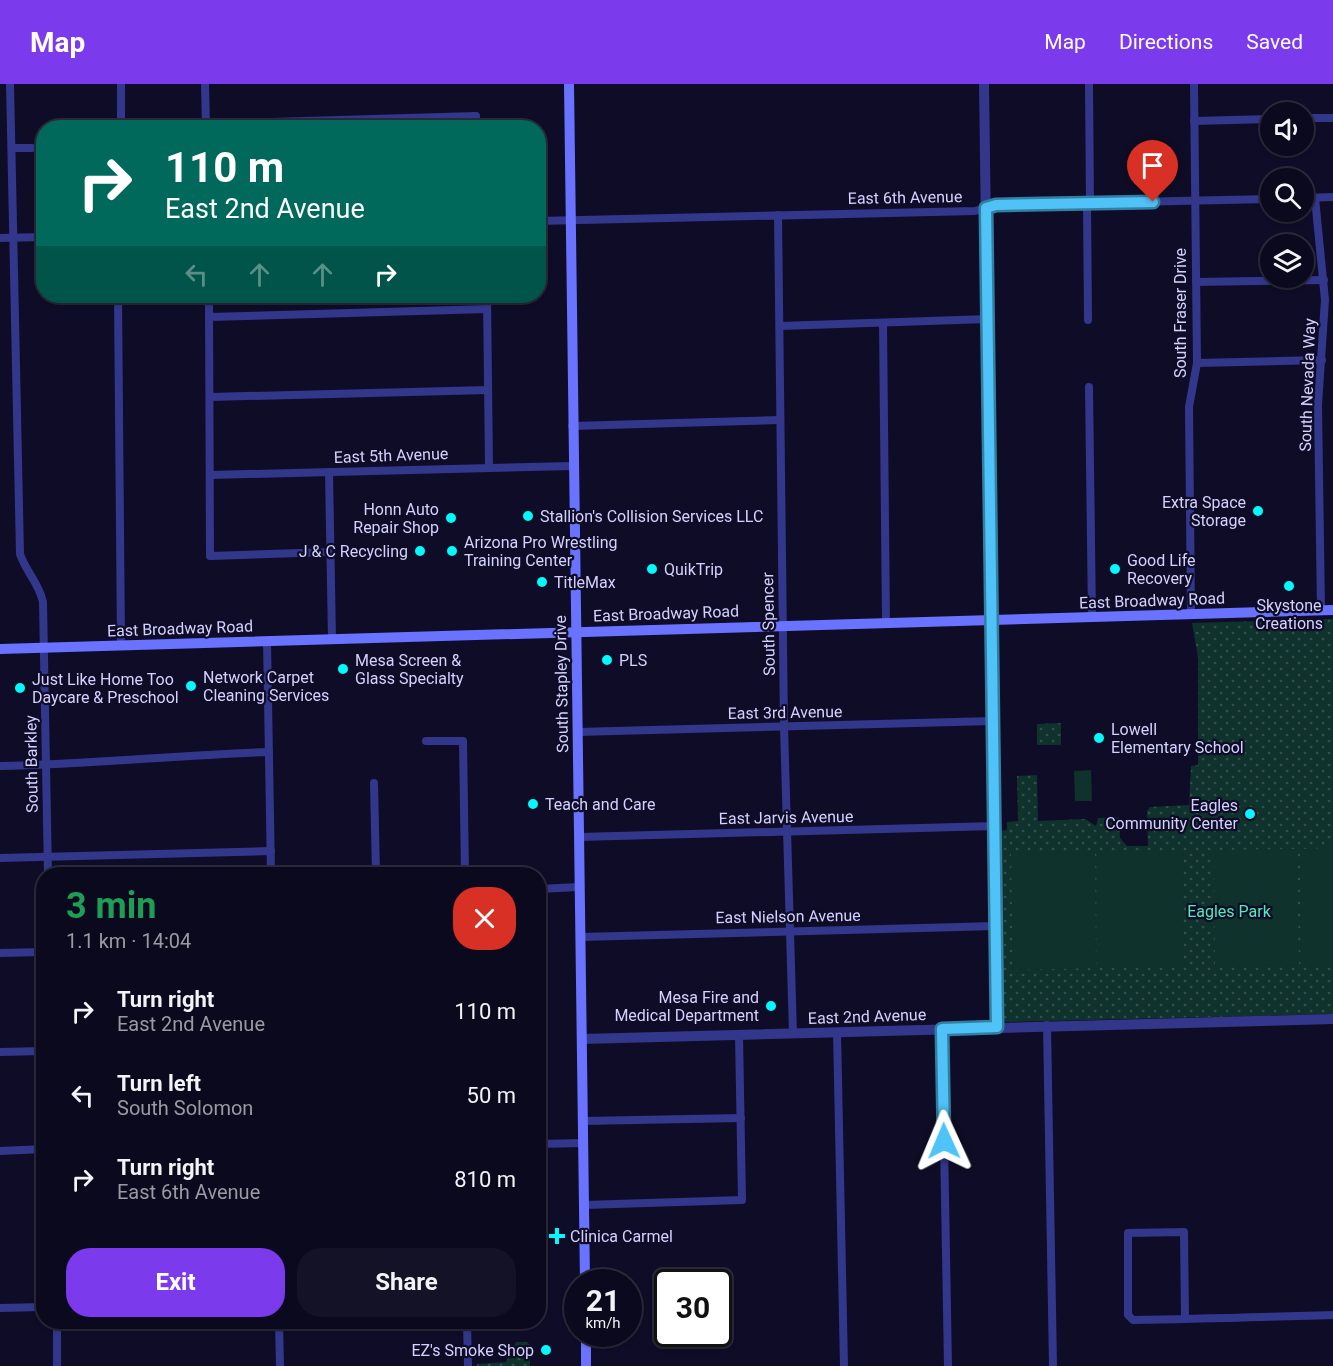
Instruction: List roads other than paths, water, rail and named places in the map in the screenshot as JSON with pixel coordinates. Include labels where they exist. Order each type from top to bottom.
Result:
[{"type":"main road","name":"South Stapley Drive","points":[[569,84],[585,1269]]},
{"type":"main road","name":"East Broadway Road","points":[[0,649],[575,630],[1333,610]]},
{"type":"main road","points":[[586,1347],[586,1366]]},
{"type":"street","name":"South Barkley","points":[[10,84],[20,554],[24,566],[41,589],[45,648],[48,867]]},
{"type":"street","points":[[121,84],[121,120]]},
{"type":"street","points":[[205,84],[206,120]]},
{"type":"street","points":[[984,84],[997,1027]]},
{"type":"street","points":[[1088,320],[1089,84]]},
{"type":"street","name":"South Fraser Drive","points":[[1191,614],[1189,407],[1197,363],[1194,84]]},
{"type":"street","points":[[368,120],[476,116],[476,120]]},
{"type":"street","points":[[1314,118],[1333,118]]},
{"type":"street","points":[[1194,121],[1260,119]]},
{"type":"street","points":[[12,148],[32,148]]},
{"type":"street","points":[[1315,198],[1333,197]]},
{"type":"street","name":"South Nevada Way","points":[[1315,198],[1324,280],[1322,360],[1318,405],[1321,610]]},
{"type":"street","name":"East 6th Avenue","points":[[546,221],[975,211],[986,208],[1088,203],[1260,199]]},
{"type":"street","name":"South Spencer","points":[[778,215],[784,727],[793,1034]]},
{"type":"street","points":[[0,238],[36,237]]},
{"type":"street","points":[[1196,282],[1324,280]]},
{"type":"street","points":[[118,303],[121,645]]},
{"type":"street","points":[[209,303],[210,556],[330,552]]},
{"type":"street","points":[[487,303],[489,467]]},
{"type":"street","points":[[209,317],[487,309]]},
{"type":"street","points":[[780,326],[988,320]]},
{"type":"street","points":[[883,323],[886,622]]},
{"type":"street","points":[[1197,363],[1322,360]]},
{"type":"street","points":[[1089,387],[1092,617]]},
{"type":"street","points":[[210,397],[488,390]]},
{"type":"street","points":[[572,426],[780,420]]},
{"type":"street","name":"East 5th Avenue","points":[[210,476],[573,466]]},
{"type":"street","points":[[329,472],[332,639]]},
{"type":"street","points":[[267,640],[271,867]]},
{"type":"street","name":"East 3rd Avenue","points":[[577,732],[993,721]]},
{"type":"street","points":[[426,741],[463,741],[465,867]]},
{"type":"street","points":[[0,766],[94,764],[175,755],[269,752]]},
{"type":"street","points":[[374,783],[376,867]]},
{"type":"street","name":"East Jarvis Avenue","points":[[579,837],[995,826]]},
{"type":"street","points":[[0,858],[271,851]]},
{"type":"street","points":[[546,889],[579,887]]},
{"type":"street","name":"East Nielson Avenue","points":[[580,937],[996,926]]},
{"type":"street","points":[[0,953],[36,952]]},
{"type":"street","name":"East 2nd Avenue","points":[[582,1039],[1333,1019]]},
{"type":"street","points":[[1047,1026],[1053,1366]]},
{"type":"street","points":[[942,1029],[948,1366]]},
{"type":"street","points":[[837,1032],[844,1366]]},
{"type":"street","points":[[584,1205],[742,1200],[739,1035]]},
{"type":"street","points":[[0,1052],[36,1051]]},
{"type":"street","points":[[583,1121],[741,1118]]},
{"type":"street","points":[[546,1144],[584,1143]]},
{"type":"street","points":[[0,1151],[36,1149]]},
{"type":"street","points":[[1185,1319],[1184,1232],[1128,1233],[1128,1315],[1133,1320],[1152,1320],[1333,1315]]},
{"type":"street","points":[[0,1308],[36,1307]]},
{"type":"street","points":[[57,1329],[57,1366]]},
{"type":"street","points":[[279,1329],[280,1366]]},
{"type":"street","points":[[467,1329],[468,1366]]},
{"type":"place","name":"Extra Space Storage","points":[[1258,511]]},
{"type":"place","name":"Stallion's Collision Services LLC","points":[[528,516]]},
{"type":"place","name":"Honn Auto Repair Shop","points":[[451,518]]},
{"type":"place","name":"J & C Recycling","points":[[420,551]]},
{"type":"place","name":"Arizona Pro Wrestling Training Center","points":[[452,551]]},
{"type":"place","name":"QuikTrip","points":[[652,569]]},
{"type":"place","name":"Good Life Recovery","points":[[1115,569]]},
{"type":"place","name":"TitleMax","points":[[542,582]]},
{"type":"place","name":"Skystone Creations","points":[[1289,586]]},
{"type":"place","name":"PLS","points":[[607,660]]},
{"type":"place","name":"Mesa Screen & Glass Specialty","points":[[343,669]]},
{"type":"place","name":"Network Carpet Cleaning Services","points":[[191,686]]},
{"type":"place","name":"Just Like Home Too Daycare & Preschool","points":[[20,688]]},
{"type":"place","name":"Lowell Elementary School","points":[[1099,738]]},
{"type":"place","name":"Teach and Care","points":[[533,804]]},
{"type":"place","name":"Eagles Community Center","points":[[1250,814]]},
{"type":"place","name":"Mesa Fire and Medical Department","points":[[771,1006]]},
{"type":"place","name":"Clinica Carmel","points":[[557,1236]]},
{"type":"place","name":"EZ's Smoke Shop","points":[[546,1350]]},
{"type":"park label","name":"Eagles Park","points":[[1229,911]]}]
